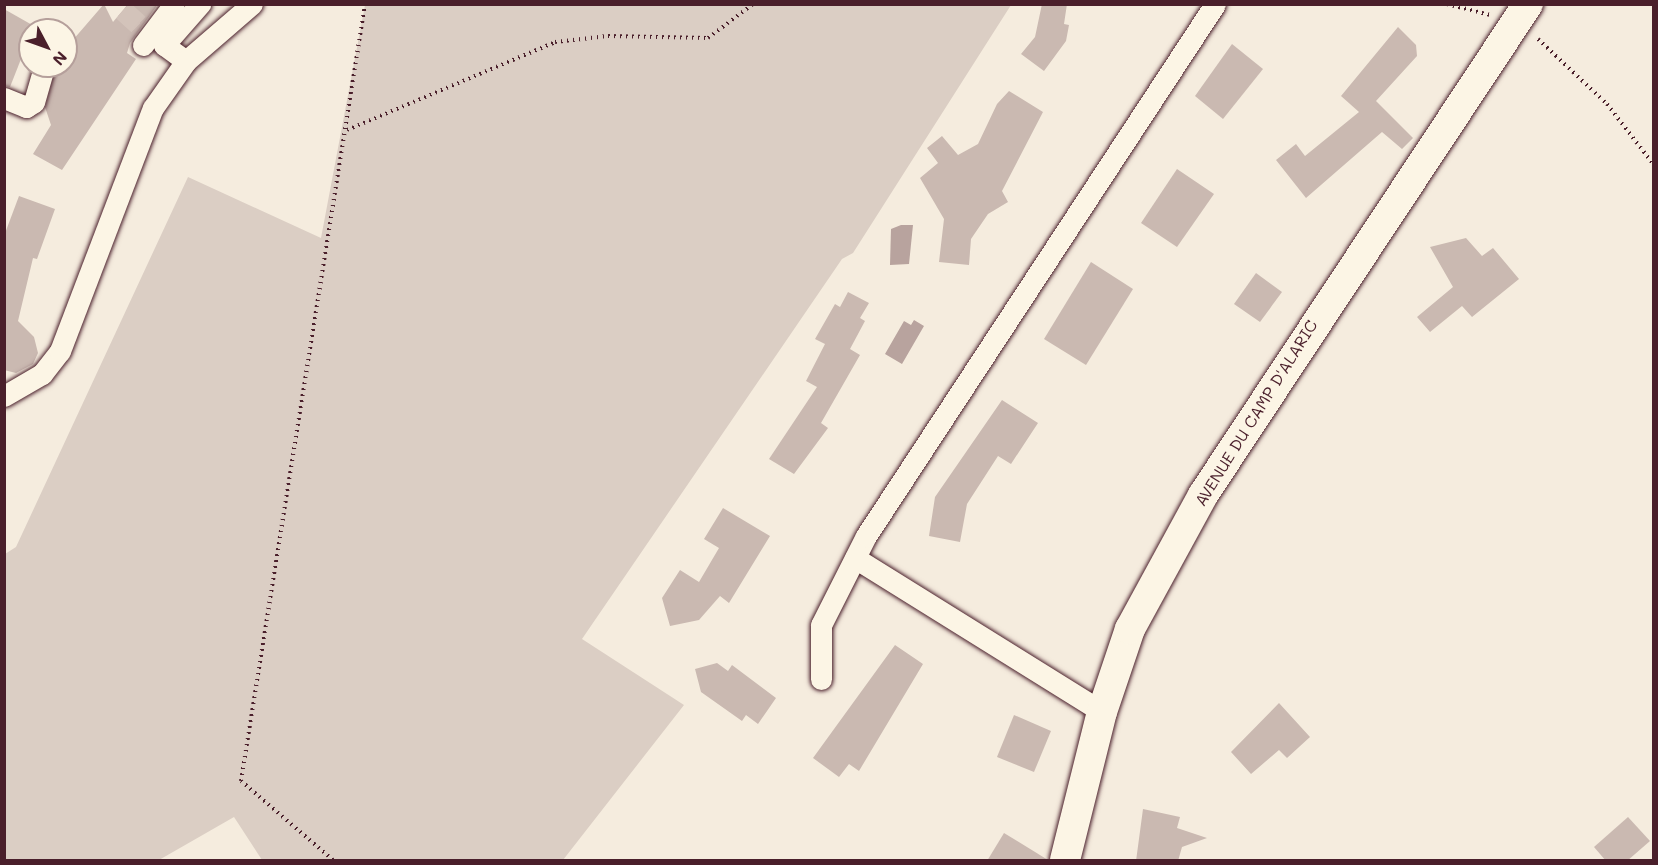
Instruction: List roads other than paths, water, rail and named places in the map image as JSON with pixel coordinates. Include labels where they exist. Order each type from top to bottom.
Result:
[{"type":"main road","name":"AVENUE DU CAMP D'ALARIC","points":[[1065,861],[1102,712],[1130,629],[1203,495],[1523,13]]},
{"type":"street","points":[[155,37],[174,4]]},
{"type":"street","points":[[155,37],[200,4]]},
{"type":"street","points":[[4,396],[42,374],[60,351],[153,108],[186,61],[252,4]]},
{"type":"street","points":[[820,680],[821,625],[855,558],[1215,4]]},
{"type":"street","points":[[155,37],[186,61]]},
{"type":"street","points":[[4,98],[26,106],[34,102],[41,78]]},
{"type":"street","points":[[855,558],[1102,712]]},
{"type":"tunnel","points":[[123,10],[144,29]]}]
